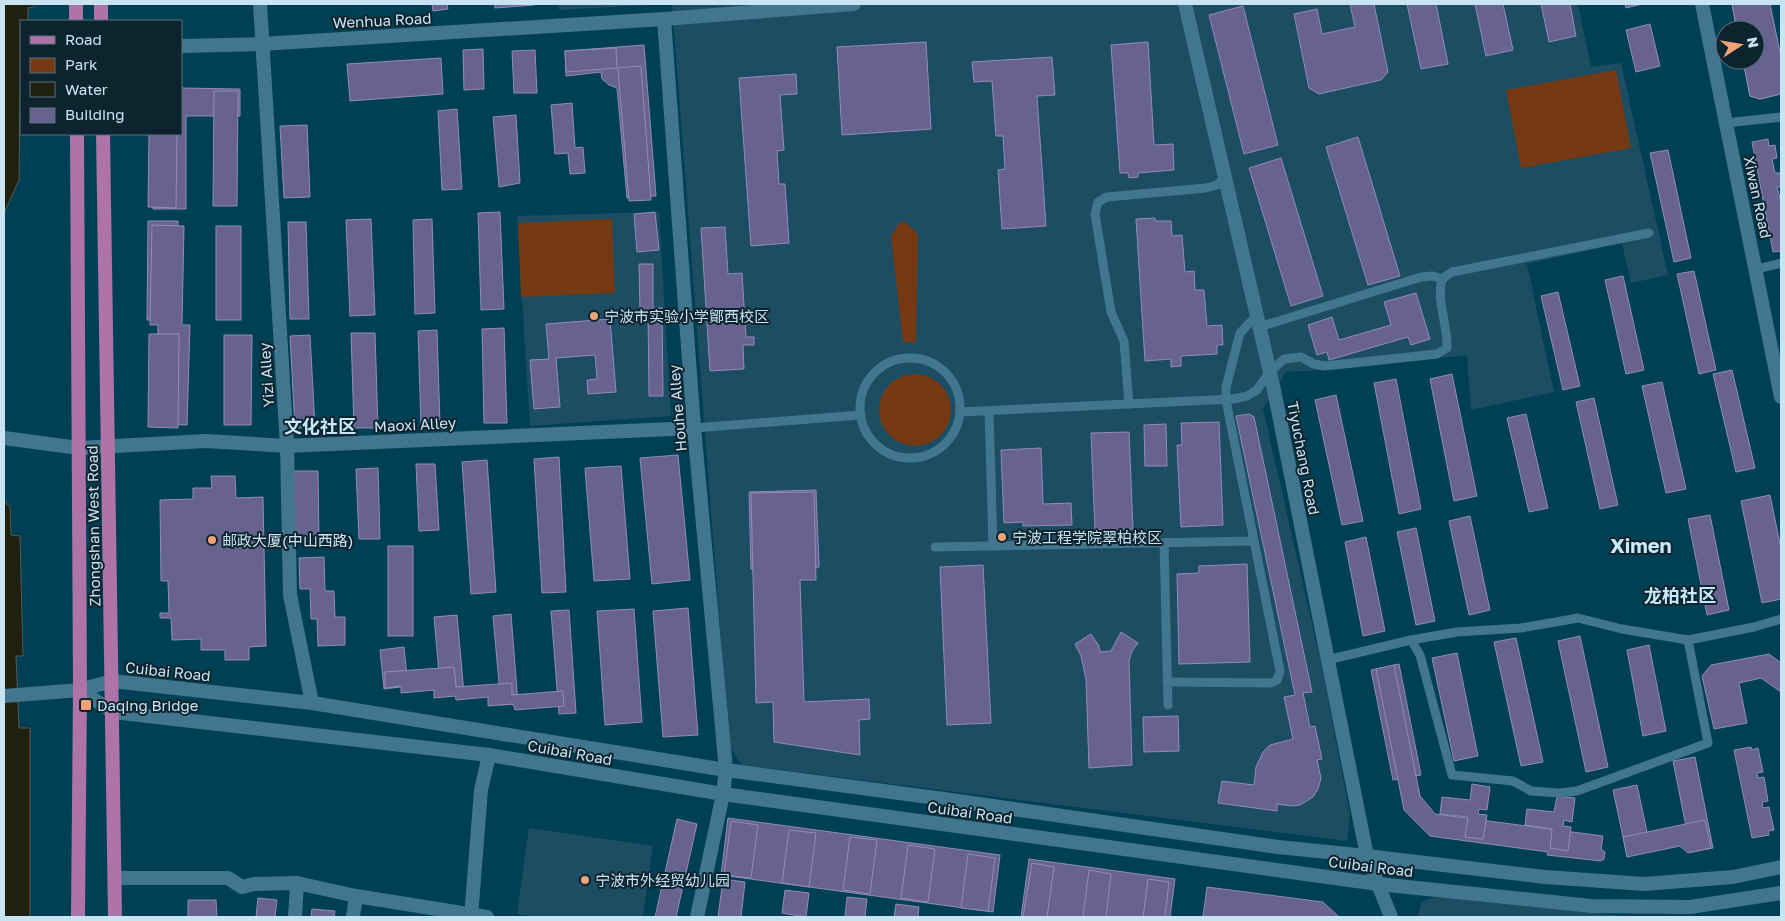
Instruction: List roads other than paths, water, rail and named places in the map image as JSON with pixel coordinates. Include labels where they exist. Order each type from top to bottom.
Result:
[{"type":"main road","points":[[76,4],[76,20]]},
{"type":"main road","points":[[101,4],[101,20]]},
{"type":"main road","name":"Zhongshan West Road","points":[[77,135],[80,690],[78,917]]},
{"type":"main road","name":"Zhongshan West Road","points":[[103,135],[115,917]]},
{"type":"street","name":"Yizi Alley","points":[[260,4],[287,446],[290,595],[312,702]]},
{"type":"street","name":"Wenhua Road","points":[[182,46],[262,44],[664,19],[854,4]]},
{"type":"street","name":"Tiyuchang Road","points":[[1185,4],[1270,372],[1367,856],[1391,917]]},
{"type":"street","name":"Xiwan Road","points":[[1702,4],[1781,397]]},
{"type":"street","name":"Houhe Alley","points":[[664,19],[694,428],[726,770],[698,917]]},
{"type":"street","name":"Maoxi Alley","points":[[4,438],[51,446],[79,448],[206,441],[287,446],[694,428]]},
{"type":"street","name":"Cuibai Road","points":[[80,690],[112,681],[312,702],[726,770],[954,800],[1278,847],[1544,877],[1644,884],[1733,877],[1781,867]]},
{"type":"street","name":"Cuibai Road","points":[[80,690],[112,712],[489,755],[722,794],[1378,884],[1591,906],[1690,907],[1781,894]]},
{"type":"street","points":[[4,696],[80,690]]},
{"type":"street","points":[[471,916],[481,790],[489,755]]},
{"type":"street","points":[[115,878],[228,878],[242,887],[254,884],[297,883],[356,896],[471,916],[487,917]]},
{"type":"street","points":[[294,917],[297,883]]},
{"type":"street","points":[[353,917],[356,896]]},
{"type":"lane","points":[[1726,123],[1781,117]]},
{"type":"lane","points":[[1129,404],[1124,340],[1111,312],[1095,214],[1098,202],[1107,197],[1206,188],[1217,185],[1225,178]]},
{"type":"lane","points":[[960,412],[1226,400],[1246,396],[1257,390],[1270,372],[1284,359],[1301,357],[1314,364],[1324,366],[1436,354],[1447,348],[1448,334],[1439,290],[1442,279],[1452,272],[1649,233]]},
{"type":"lane","points":[[1756,269],[1781,263]]},
{"type":"lane","points":[[1168,682],[1271,683],[1277,680],[1280,671],[1226,400],[1226,387],[1240,333],[1258,321],[1421,277],[1433,276],[1442,279]]},
{"type":"lane","points":[[905,358],[926,360],[943,371],[956,387],[959,397],[960,412],[956,428],[945,445],[928,456],[907,459],[887,453],[878,447],[865,430],[860,415],[861,398],[870,378],[886,364],[905,358]]},
{"type":"lane","points":[[988,411],[993,546]]},
{"type":"lane","points":[[694,428],[860,415]]},
{"type":"lane","points":[[935,547],[1254,541]]},
{"type":"lane","points":[[1164,542],[1168,704]]},
{"type":"lane","points":[[1327,660],[1410,640],[1457,632],[1521,628],[1578,618],[1622,629],[1688,640],[1781,619]]},
{"type":"lane","points":[[1410,640],[1420,655],[1452,775],[1513,781],[1531,791],[1559,793],[1577,791],[1708,743],[1688,640]]},
{"type":"water","points":[[4,4],[34,4],[34,7],[28,8],[28,20],[20,20],[19,180],[4,213]]},
{"type":"water","points":[[4,501],[10,507],[11,535],[20,536],[23,656],[16,656],[19,728],[30,728],[30,917],[4,917]]},
{"type":"place","name":"宁波市实验小学鄮西校区","points":[[594,316]]},
{"type":"place","name":"宁波工程学院翠柏校区","points":[[1002,537]]},
{"type":"place","name":"邮政大厦(中山西路)","points":[[212,540]]},
{"type":"place","name":"Daqing Bridge","points":[[86,705]]},
{"type":"place","name":"宁波市外经贸幼儿园","points":[[585,880]]},
{"type":"district","name":"文化社区","points":[[320,426]]},
{"type":"district","name":"Ximen","points":[[1641,545]]},
{"type":"district","name":"龙柏社区","points":[[1680,595]]}]
